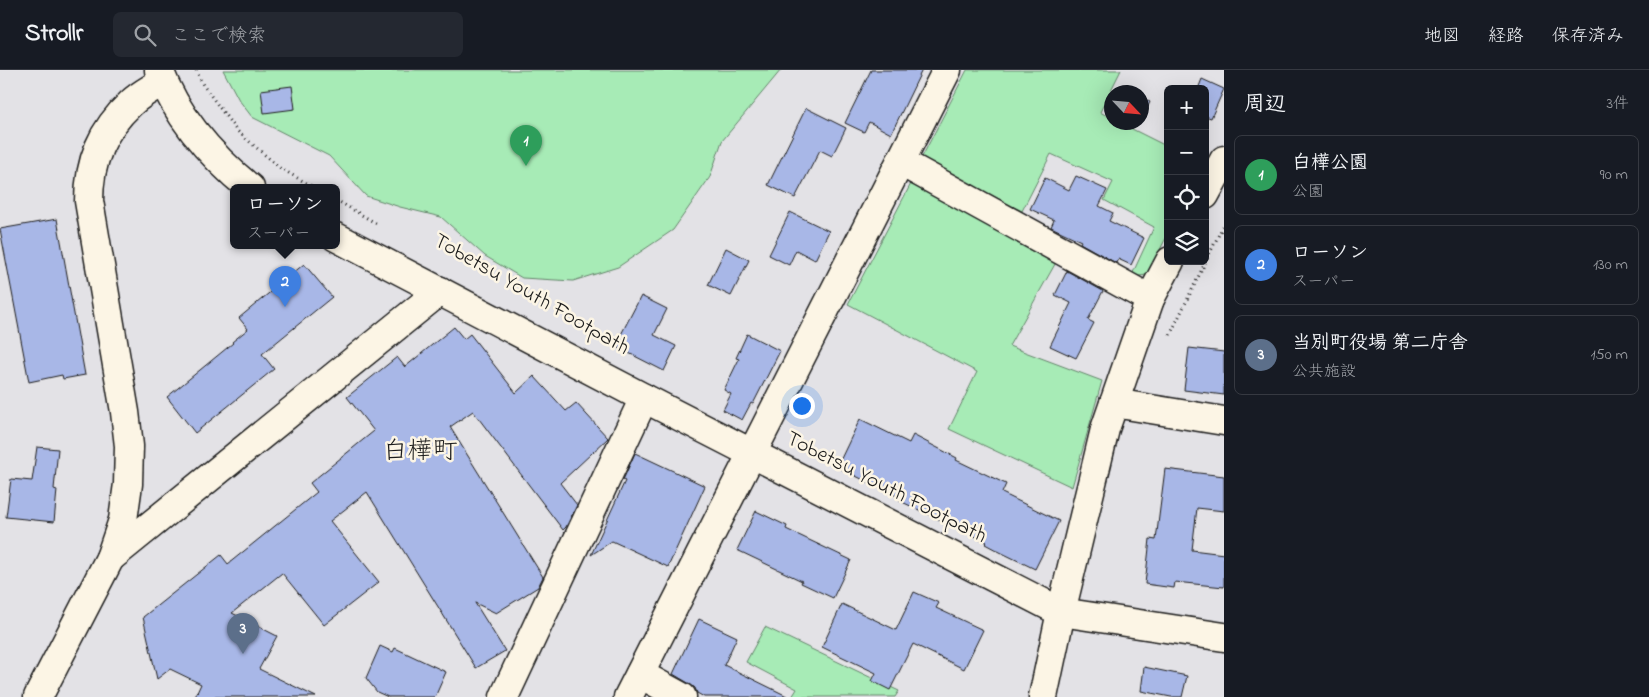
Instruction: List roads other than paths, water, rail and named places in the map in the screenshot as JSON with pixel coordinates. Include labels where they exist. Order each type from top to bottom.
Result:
[{"type":"street","points":[[682,697],[634,686],[947,70]]},
{"type":"street","points":[[38,697],[110,558],[123,520],[128,484],[129,446],[125,412],[89,201],[89,180],[101,140],[132,102],[161,76],[186,119],[209,151],[245,184]]},
{"type":"street","points":[[1209,188],[1224,160]]},
{"type":"street","points":[[901,162],[1150,299]]},
{"type":"street","points":[[340,239],[752,454],[1061,612],[1224,637]]},
{"type":"street","points":[[1043,697],[1061,612],[1105,429],[1150,299],[1168,265]]},
{"type":"street","points":[[110,558],[440,291]]},
{"type":"street","points":[[504,697],[644,398]]},
{"type":"street","points":[[1114,403],[1224,421]]},
{"type":"place","name":"白樺公園","points":[[526,166]]},
{"type":"place","name":"ローソン","points":[[285,307]]},
{"type":"place","name":"当別町役場 第二庁舎","points":[[243,654]]},
{"type":"district","name":"白樺町","points":[[420,452]]}]
